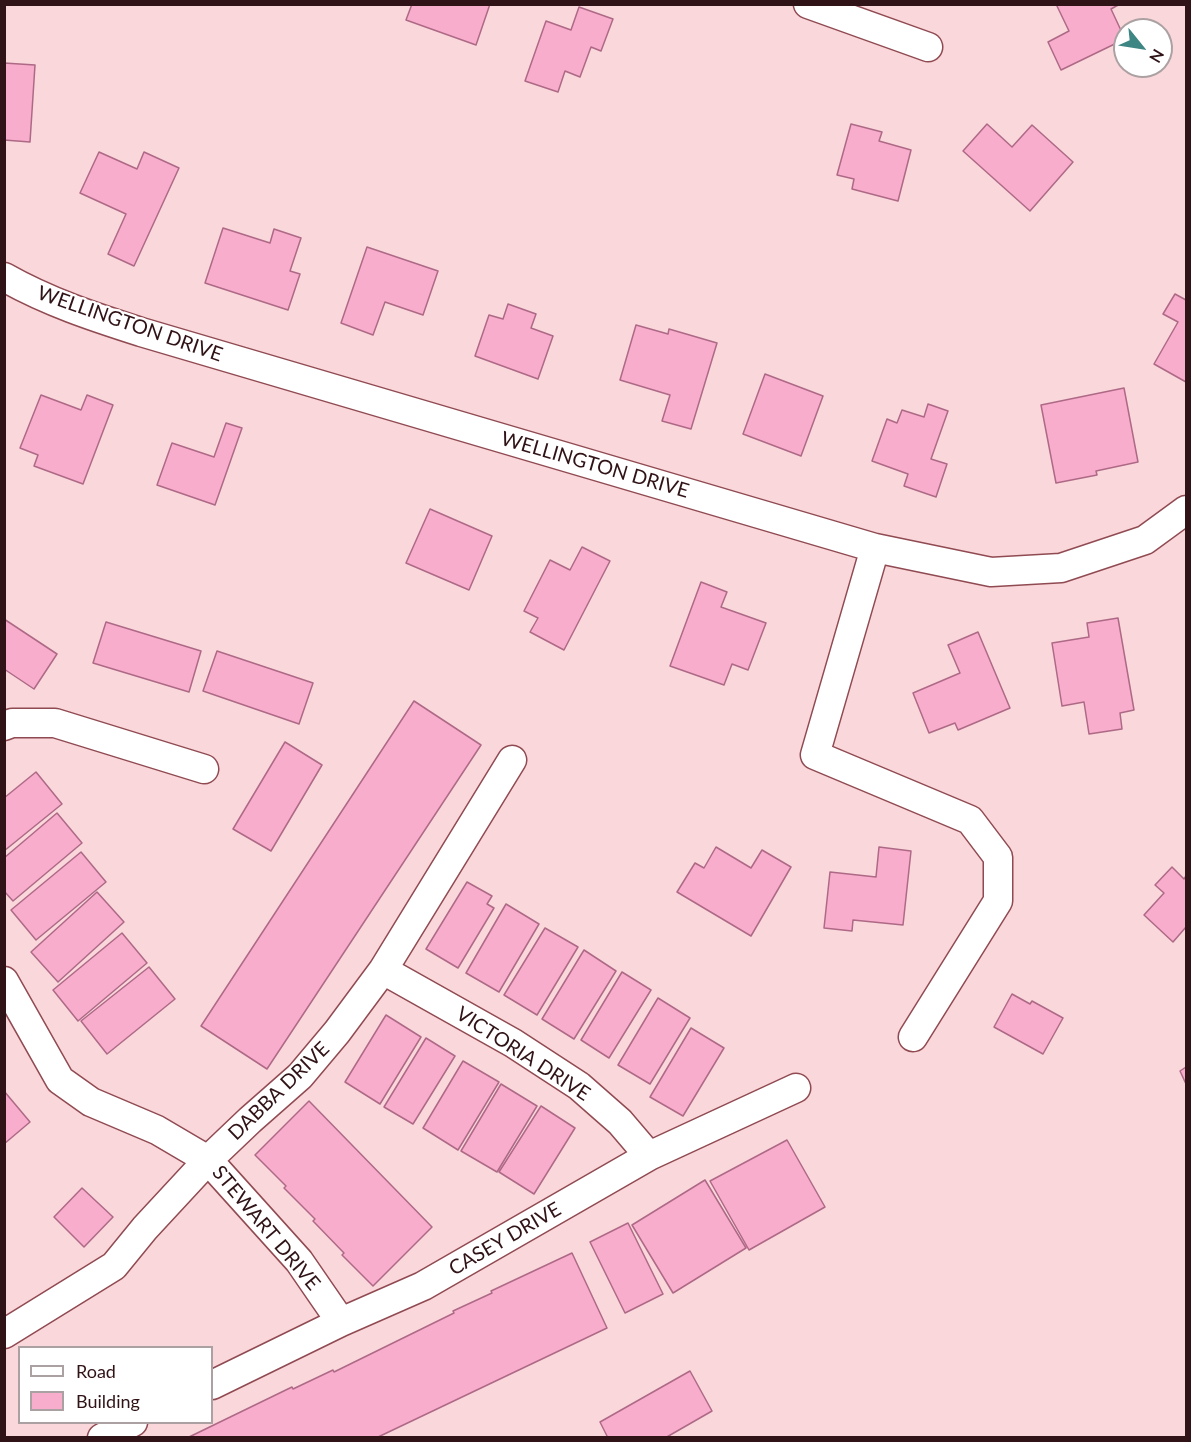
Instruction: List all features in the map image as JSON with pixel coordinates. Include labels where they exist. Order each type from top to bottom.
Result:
[{"type":"street","points":[[808,4],[927,47]]},
{"type":"street","name":"WELLINGTON DRIVE","points":[[4,277],[29,291],[71,309],[141,332],[875,548],[990,572],[1061,568],[1145,540],[1186,510]]},
{"type":"street","points":[[875,548],[815,755],[970,820],[998,857],[998,901],[913,1037]]},
{"type":"street","points":[[4,726],[12,723],[55,723],[204,769]]},
{"type":"street","name":"DABBA DRIVE","points":[[4,1334],[114,1266],[145,1228],[208,1160],[300,1076],[337,1032],[383,970],[512,760]]},
{"type":"street","name":"VICTORIA DRIVE","points":[[383,970],[513,1043],[579,1086],[620,1122],[649,1156]]},
{"type":"street","name":"STEWART DRIVE","points":[[4,981],[60,1080],[91,1102],[157,1130],[208,1160],[299,1262],[341,1323]]},
{"type":"street","name":"CASEY DRIVE","points":[[213,1385],[423,1286],[649,1156],[796,1088]]},
{"type":"street","points":[[102,1437],[129,1424]]},
{"type":"building","points":[[412,4],[490,4],[476,45],[406,20]]},
{"type":"building","points":[[1056,4],[1120,4],[1111,9],[1115,18],[1113,18],[1113,45],[1061,70],[1048,42],[1069,31]]},
{"type":"building","points":[[579,7],[613,19],[601,51],[591,47],[580,77],[565,71],[558,92],[525,81],[546,21],[571,30]]},
{"type":"building","points":[[4,63],[35,65],[30,142],[4,140]]},
{"type":"building","points":[[851,124],[882,132],[879,141],[911,150],[898,201],[852,189],[854,179],[837,175]]},
{"type":"building","points":[[987,124],[1012,147],[1032,125],[1073,162],[1030,211],[963,151]]},
{"type":"building","points":[[99,152],[137,169],[144,152],[179,168],[134,266],[108,254],[126,214],[80,193]]},
{"type":"building","points":[[223,228],[270,243],[274,229],[301,238],[290,271],[300,274],[288,310],[205,283]]},
{"type":"building","points":[[367,247],[438,271],[423,315],[385,302],[373,335],[341,323]]},
{"type":"building","points":[[1175,294],[1186,300],[1186,382],[1154,364],[1178,322],[1163,314]]},
{"type":"building","points":[[508,304],[536,314],[531,328],[553,336],[538,379],[475,356],[489,315],[503,319]]},
{"type":"building","points":[[636,325],[668,334],[669,329],[717,343],[691,429],[662,421],[670,395],[620,380]]},
{"type":"building","points":[[765,374],[823,396],[801,456],[743,434]]},
{"type":"building","points":[[1124,388],[1138,462],[1096,471],[1097,475],[1056,483],[1041,405]]},
{"type":"building","points":[[41,395],[81,410],[87,395],[113,405],[83,484],[34,466],[38,455],[20,448]]},
{"type":"building","points":[[928,404],[948,411],[931,459],[947,464],[936,497],[904,486],[908,474],[872,461],[887,419],[897,423],[902,410],[924,417]]},
{"type":"building","points":[[226,423],[242,428],[215,505],[157,485],[172,443],[214,457]]},
{"type":"building","points":[[430,509],[492,536],[469,590],[406,563]]},
{"type":"building","points":[[582,547],[610,561],[564,650],[530,632],[538,618],[524,611],[550,560],[570,570]]},
{"type":"building","points":[[701,582],[727,592],[721,607],[766,623],[748,670],[732,664],[724,685],[670,666]]},
{"type":"building","points":[[1118,618],[1134,710],[1120,713],[1122,729],[1089,734],[1084,702],[1062,706],[1052,643],[1089,637],[1087,623]]},
{"type":"building","points":[[4,619],[57,654],[34,689],[4,669]]},
{"type":"building","points":[[106,622],[201,651],[189,692],[93,663]]},
{"type":"building","points":[[978,632],[1010,708],[958,730],[955,723],[929,733],[913,693],[960,673],[948,645]]},
{"type":"building","points":[[217,651],[313,683],[299,724],[203,691]]},
{"type":"building","points":[[414,701],[481,745],[267,1069],[201,1026]]},
{"type":"building","points":[[285,742],[322,765],[271,851],[233,829]]},
{"type":"building","points":[[36,772],[62,804],[4,851],[4,798]]},
{"type":"building","points":[[57,813],[82,843],[13,901],[4,891],[4,858]]},
{"type":"building","points":[[716,847],[751,868],[762,850],[791,867],[751,936],[677,892],[695,863],[704,868]]},
{"type":"building","points":[[879,847],[911,851],[903,925],[853,920],[852,931],[824,928],[830,872],[876,877]]},
{"type":"building","points":[[81,852],[106,882],[36,940],[11,910]]},
{"type":"building","points":[[1172,867],[1184,879],[1186,876],[1186,927],[1173,942],[1144,915],[1164,893],[1155,885]]},
{"type":"building","points":[[467,882],[492,896],[487,904],[494,908],[458,968],[426,949]]},
{"type":"building","points":[[97,892],[124,922],[58,982],[31,952]]},
{"type":"building","points":[[506,904],[539,924],[499,992],[466,973]]},
{"type":"building","points":[[545,928],[578,947],[537,1015],[504,995]]},
{"type":"building","points":[[122,933],[147,963],[78,1021],[53,990]]},
{"type":"building","points":[[584,950],[616,971],[574,1039],[542,1019]]},
{"type":"building","points":[[149,967],[175,999],[107,1054],[81,1021]]},
{"type":"building","points":[[622,972],[651,990],[609,1058],[581,1040]]},
{"type":"building","points":[[1012,994],[1030,1004],[1032,1001],[1063,1018],[1043,1054],[994,1027]]},
{"type":"building","points":[[658,998],[690,1018],[650,1084],[618,1065]]},
{"type":"building","points":[[386,1015],[421,1037],[380,1104],[345,1082]]},
{"type":"building","points":[[691,1028],[724,1048],[683,1116],[650,1097]]},
{"type":"building","points":[[426,1038],[455,1056],[413,1124],[384,1107]]},
{"type":"building","points":[[463,1061],[499,1082],[458,1150],[423,1128]]},
{"type":"building","points":[[1186,1067],[1186,1084],[1180,1071]]},
{"type":"building","points":[[501,1084],[537,1106],[497,1172],[461,1151]]},
{"type":"building","points":[[4,1091],[30,1122],[4,1144]]},
{"type":"building","points":[[309,1101],[432,1227],[373,1286],[342,1255],[344,1253],[313,1221],[315,1219],[284,1188],[286,1186],[255,1155]]},
{"type":"building","points":[[541,1106],[575,1128],[534,1194],[499,1172]]},
{"type":"building","points":[[787,1140],[825,1207],[749,1250],[710,1181]]},
{"type":"building","points":[[705,1180],[746,1248],[673,1293],[632,1225]]},
{"type":"building","points":[[82,1188],[113,1217],[84,1247],[54,1217]]},
{"type":"building","points":[[628,1223],[663,1294],[625,1313],[590,1242]]},
{"type":"building","points":[[572,1253],[607,1328],[376,1438],[187,1438],[292,1387],[293,1389],[333,1370],[334,1372],[454,1313],[453,1311],[492,1293],[491,1291]]},
{"type":"building","points":[[690,1371],[712,1411],[665,1438],[608,1438],[600,1422]]}]
